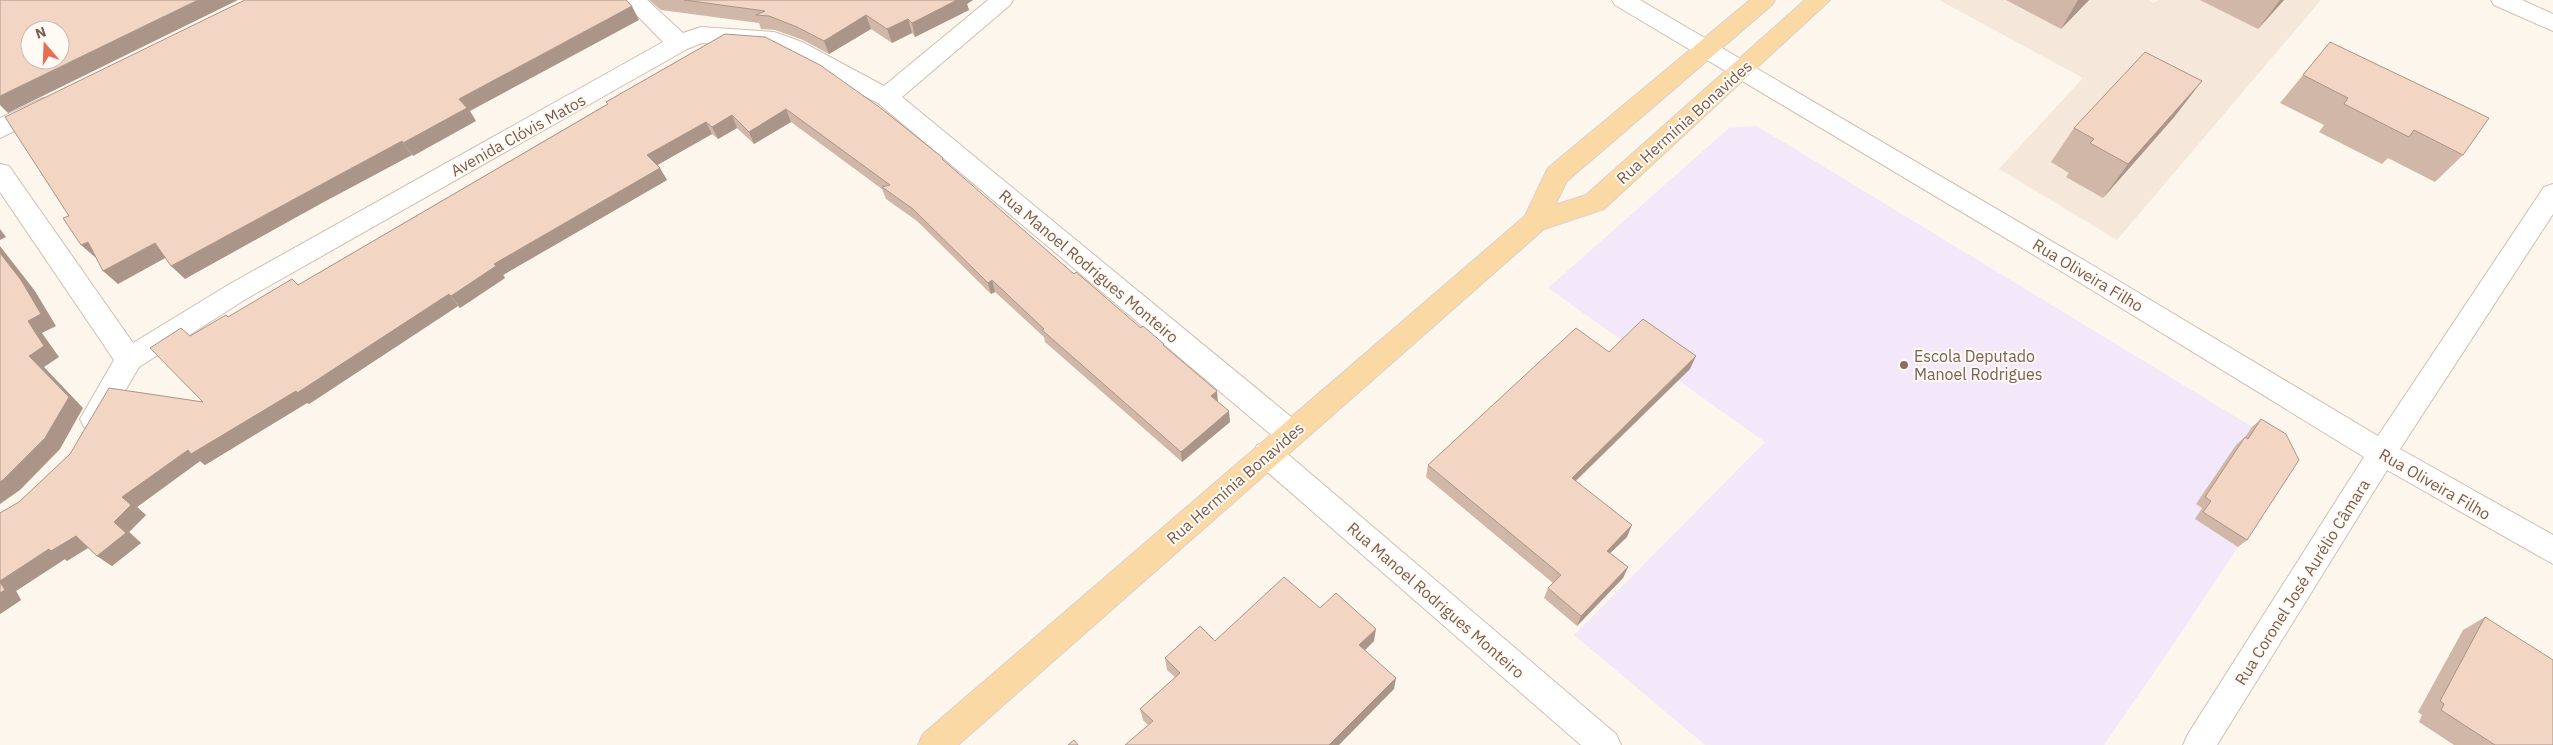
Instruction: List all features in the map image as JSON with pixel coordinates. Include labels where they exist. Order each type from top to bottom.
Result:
[{"type":"main road","name":"Rua Hermínia Bonavides","points":[[1536,222],[1558,175],[1764,0]]},
{"type":"main road","name":"Rua Hermínia Bonavides","points":[[934,745],[1536,222],[1595,202],[1820,0]]},
{"type":"street","points":[[633,0],[679,43]]},
{"type":"street","points":[[886,97],[1002,0]]},
{"type":"street","name":"Rua Oliveira Filho","points":[[1623,0],[1743,69],[2382,454],[2553,551]]},
{"type":"street","points":[[2502,0],[2553,23]]},
{"type":"street","name":"Avenida Clóvis Matos","points":[[82,439],[129,360],[237,292],[679,43],[701,35],[774,40],[794,48],[886,97]]},
{"type":"street","name":"Rua Manoel Rodrigues Monteiro","points":[[886,97],[1291,434]]},
{"type":"street","points":[[0,129],[61,99]]},
{"type":"street","points":[[0,173],[129,360]]},
{"type":"street","name":"Rua Coronel José Aurélio Câmara","points":[[2199,745],[2382,454],[2553,194]]},
{"type":"street","name":"Rua Manoel Rodrigues Monteiro","points":[[1267,454],[1604,745]]},
{"type":"shaded area","points":[[1939,0],[2148,0],[2154,3],[2158,0],[2321,0],[2117,240],[1999,169],[2083,78]]},
{"type":"shaded area","name":"Escola Deputado Manoel Rodrigues","points":[[1757,126],[2277,442],[2290,468],[2104,745],[1705,745],[1574,635],[1765,442],[1548,288],[1729,128]]},
{"type":"building","points":[[0,0],[198,0],[70,62],[70,20],[20,20],[20,70],[54,70],[0,96]]},
{"type":"building","points":[[245,0],[626,0],[632,6],[459,99],[467,108],[171,266],[155,243],[103,271],[88,242],[81,245],[63,218],[69,216],[5,117]]},
{"type":"building","points":[[684,0],[957,0],[912,23],[908,19],[887,29],[866,15],[824,41],[797,27],[769,16],[756,15],[765,11]]},
{"type":"building","points":[[725,34],[765,37],[820,65],[882,109],[943,158],[1074,274],[1076,272],[1141,328],[1143,326],[1164,344],[1217,391],[1211,396],[1229,411],[1181,452],[1042,330],[1044,329],[992,280],[988,283],[913,209],[882,187],[890,185],[786,109],[749,132],[732,115],[712,127],[706,122],[647,155],[660,168],[494,264],[496,266],[451,296],[449,294],[297,393],[296,391],[191,454],[188,450],[122,497],[131,505],[114,522],[126,533],[97,556],[76,536],[51,551],[49,549],[0,581],[0,513],[19,502],[70,454],[109,388],[203,402],[150,348],[181,328],[190,336],[226,315],[228,317],[292,279],[298,285],[608,104],[606,102]]},
{"type":"building","points":[[2330,42],[2489,118],[2463,155],[2414,130],[2409,137],[2344,104],[2348,98],[2303,75]]},
{"type":"building","points":[[2145,52],[2202,81],[2128,164],[2090,143],[2094,139],[2074,128]]},
{"type":"building","points":[[0,253],[21,280],[41,314],[28,321],[44,346],[29,356],[69,397],[45,438],[0,482]]},
{"type":"building","points":[[1643,319],[1696,356],[1572,478],[1632,525],[1607,551],[1628,567],[1581,616],[1548,588],[1561,575],[1428,465],[1576,328],[1609,352]]},
{"type":"building","points":[[2261,419],[2286,434],[2299,460],[2247,540],[2203,512],[2211,501],[2205,497],[2245,437],[2248,439]]},
{"type":"building","points":[[1284,577],[1320,608],[1336,593],[1376,629],[1359,645],[1396,678],[1329,745],[1125,745],[1153,721],[1140,709],[1180,673],[1165,658],[1200,626],[1215,641]]},
{"type":"building","points":[[0,582],[5,590],[0,593]]},
{"type":"building","points":[[2485,617],[2553,660],[2553,745],[2495,745],[2441,710],[2444,704],[2440,701]]},
{"type":"building","points":[[1074,740],[1078,745],[1068,745]]},
{"type":"place","name":"Escola Deputado Manoel Rodrigues","points":[[1904,365]]}]
